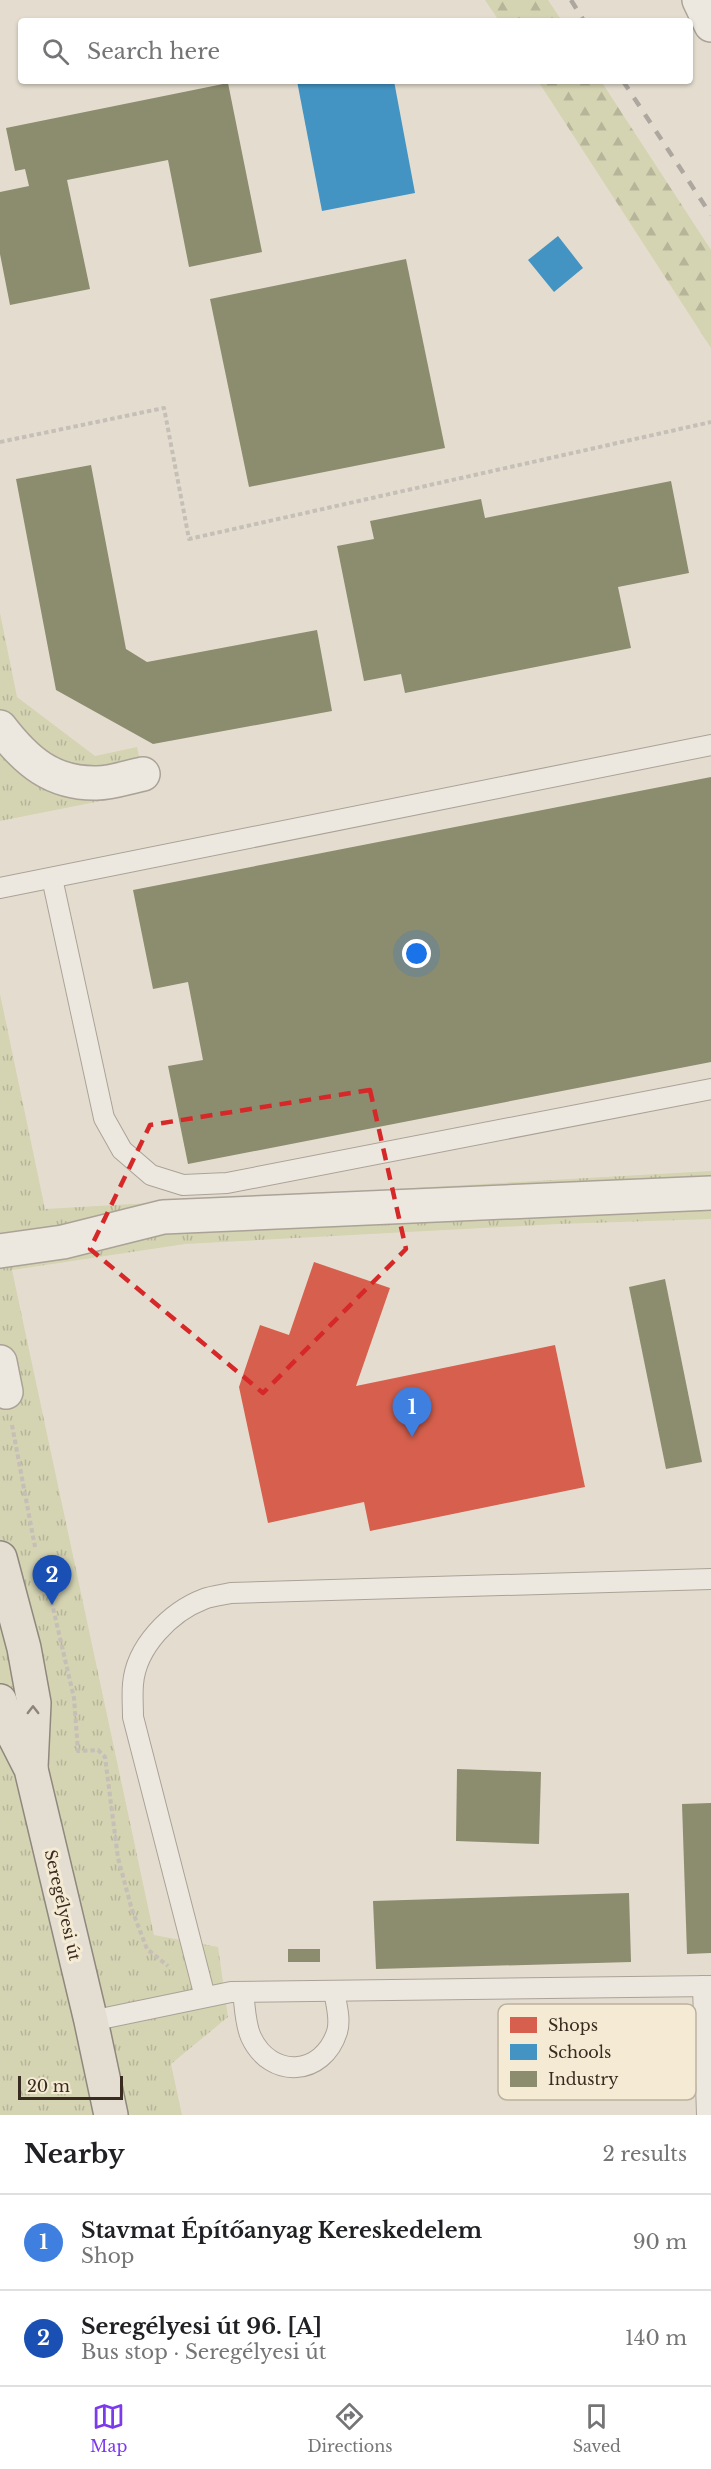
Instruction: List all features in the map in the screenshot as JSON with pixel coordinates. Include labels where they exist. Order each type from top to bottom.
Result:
[{"type":"main road","points":[[0,1558],[24,1648],[34,1703],[31,1768]]},
{"type":"main road","name":"Seregélyesi út","points":[[0,1701],[5,1718],[31,1768],[111,2115]]},
{"type":"street","points":[[699,0],[711,25]]},
{"type":"street","points":[[6,749],[65,780],[98,783],[143,774]]},
{"type":"street","points":[[0,1251],[63,1242],[163,1217],[711,1193]]},
{"type":"lane","points":[[0,888],[711,745]]},
{"type":"lane","points":[[52,878],[104,1118],[122,1150],[151,1174],[183,1185],[227,1183],[711,1089]]},
{"type":"lane","points":[[205,1997],[133,1717],[133,1683],[141,1656],[163,1626],[177,1614],[204,1599],[231,1593],[711,1579]]},
{"type":"lane","points":[[91,2021],[205,1997],[243,1992],[707,1986],[707,2115]]},
{"type":"lane","points":[[243,1992],[251,2038],[274,2063],[299,2068],[315,2062],[332,2042],[339,2020],[334,1991]]},
{"type":"path","points":[[0,442],[164,408],[189,539],[711,422]]},
{"type":"path","points":[[3,1377],[36,1556]]},
{"type":"path","points":[[42,1577],[50,1595],[74,1698],[78,1751],[98,1750],[105,1757],[118,1858],[132,1910],[147,1948],[205,1997]]},
{"type":"highlighted area","points":[[370,1090],[406,1249],[263,1393],[90,1249],[150,1125]]},
{"type":"green space","points":[[485,0],[548,0],[560,18],[497,18]]},
{"type":"green space","points":[[540,84],[603,84],[711,250],[711,348]]},
{"type":"green space","points":[[0,613],[17,697],[95,756],[137,747],[146,792],[0,821]]},
{"type":"green space","points":[[0,994],[45,1209],[711,1171],[711,1219],[558,1224],[185,1244],[12,1270],[154,1935],[218,1947],[228,2017],[171,2064],[182,2115],[0,2115]]},
{"type":"building: Shops","points":[[314,1262],[390,1288],[356,1386],[555,1345],[585,1487],[370,1531],[364,1502],[268,1523],[239,1387],[260,1325],[289,1335]]},
{"type":"building: Schools","points":[[298,84],[395,84],[415,193],[322,211]]},
{"type":"building: Schools","points":[[558,236],[583,268],[554,292],[528,260]]},
{"type":"building: Industry","points":[[228,84],[262,252],[189,267],[168,160],[67,180],[90,289],[10,305],[0,254],[0,192],[29,186],[25,169],[15,171],[6,128]]},
{"type":"building: Industry","points":[[406,259],[445,448],[249,487],[210,299]]},
{"type":"building: Industry","points":[[91,465],[126,649],[147,662],[317,630],[332,711],[153,744],[56,690],[16,479]]},
{"type":"building: Industry","points":[[671,481],[689,573],[618,587],[631,648],[405,693],[401,674],[364,681],[337,546],[374,539],[370,521],[481,499],[485,518]]},
{"type":"building: Industry","points":[[711,777],[711,1062],[188,1164],[168,1066],[203,1060],[188,982],[153,989],[133,890]]},
{"type":"building: Industry","points":[[665,1279],[702,1462],[666,1469],[629,1287]]},
{"type":"building: Industry","points":[[457,1769],[541,1772],[539,1844],[456,1841]]},
{"type":"building: Industry","points":[[711,1803],[711,1953],[687,1954],[682,1804]]},
{"type":"building: Industry","points":[[629,1893],[631,1962],[376,1969],[373,1901]]},
{"type":"building: Industry","points":[[288,1949],[320,1949],[320,1962],[288,1962]]},
{"type":"railway","points":[[571,0],[582,18]]},
{"type":"railway","points":[[625,84],[711,215]]},
{"type":"place","name":"Stavmat Építőanyag Kereskedelem","points":[[412,1437]]},
{"type":"place","name":"Seregélyesi út 96. [A]","points":[[52,1605]]}]
